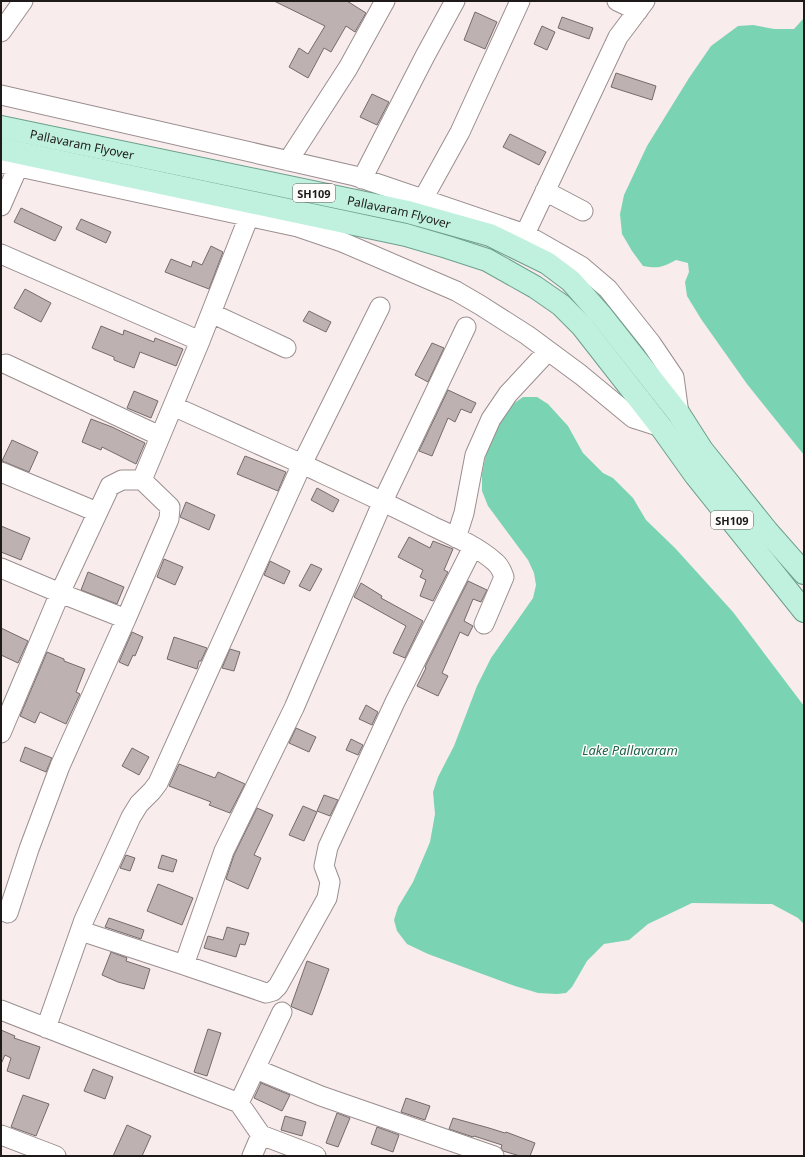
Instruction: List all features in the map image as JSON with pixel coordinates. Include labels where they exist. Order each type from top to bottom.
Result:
[{"type":"main road","name":"Pallavaram Flyover","points":[[1,127],[408,212],[490,235],[547,263],[571,281],[601,315],[679,414]]},
{"type":"main road","name":"Pallavaram Flyover","points":[[1,149],[406,235],[487,260],[535,287],[561,305],[582,326],[661,427]]},
{"type":"main road","name":"SH109","points":[[679,414],[702,450],[767,531],[804,573]]},
{"type":"main road","name":"SH109","points":[[661,427],[696,476],[804,611]]},
{"type":"street","points":[[1,32],[23,1]]},
{"type":"street","points":[[288,161],[348,68],[385,1]]},
{"type":"street","points":[[362,179],[455,1]]},
{"type":"street","points":[[423,200],[460,132],[520,1]]},
{"type":"street","points":[[525,234],[618,37],[642,6],[618,1]]},
{"type":"street","points":[[1,95],[355,176],[525,234],[581,266],[608,289],[651,343],[674,377],[679,414]]},
{"type":"street","points":[[1,206],[9,165],[298,227],[342,242],[456,291],[527,335],[581,375],[633,418],[661,427]]},
{"type":"street","points":[[545,191],[583,211]]},
{"type":"street","points":[[142,480],[200,341],[249,216]]},
{"type":"street","points":[[1,254],[200,341]]},
{"type":"street","points":[[46,1028],[84,920],[131,817],[139,804],[158,783],[302,464],[380,307]]},
{"type":"street","points":[[211,313],[286,348]]},
{"type":"street","points":[[184,965],[224,851],[294,708],[383,501],[466,327]]},
{"type":"street","points":[[456,538],[464,513],[475,455],[491,419],[508,394],[548,351]]},
{"type":"street","points":[[6,364],[160,436]]},
{"type":"street","points":[[173,406],[383,501],[473,547],[495,562],[502,569],[504,577],[484,624]]},
{"type":"street","points":[[1,472],[97,512]]},
{"type":"street","points":[[1,733],[60,593],[110,486],[122,480],[142,480],[170,507],[169,519],[60,766],[29,849],[8,913]]},
{"type":"street","points":[[81,931],[266,993],[272,991],[278,986],[327,898],[330,882],[324,866],[328,847],[395,702],[473,547]]},
{"type":"street","points":[[1,568],[126,619]]},
{"type":"street","points":[[1,1010],[239,1103],[261,1135],[316,1156]]},
{"type":"street","points":[[239,1103],[282,1012]]},
{"type":"street","points":[[256,1069],[321,1096],[494,1156]]},
{"type":"street","points":[[252,1156],[261,1135]]},
{"type":"street","points":[[8,1144],[56,1156]]},
{"type":"water","points":[[804,17],[804,455],[747,384],[701,319],[687,296],[685,282],[689,272],[688,263],[676,260],[660,267],[643,266],[622,234],[620,214],[624,195],[647,146],[689,78],[711,46],[738,26],[753,25],[774,29],[794,29]]},
{"type":"water","name":"Lake Pallavaram","points":[[523,397],[537,397],[548,404],[568,426],[583,453],[603,473],[613,478],[633,498],[646,520],[675,548],[733,612],[804,706],[804,924],[798,918],[772,904],[692,903],[648,924],[629,940],[604,944],[587,961],[572,987],[566,993],[557,994],[538,993],[515,986],[428,954],[407,944],[397,931],[394,920],[398,907],[413,882],[430,842],[435,814],[433,792],[438,777],[454,746],[477,686],[491,658],[533,598],[536,585],[534,573],[528,560],[488,506],[482,491],[482,474],[487,449],[500,421],[513,404]]},
{"type":"building","points":[[274,1],[347,1],[366,13],[355,32],[346,26],[331,52],[324,48],[308,78],[289,67],[299,48],[308,54],[325,26]]},
{"type":"building","points":[[475,12],[497,22],[485,49],[464,40]]},
{"type":"building","points":[[562,17],[593,28],[589,39],[558,28]]},
{"type":"building","points":[[542,26],[555,32],[547,50],[534,44]]},
{"type":"building","points":[[616,73],[656,86],[652,100],[611,87]]},
{"type":"building","points":[[372,94],[389,102],[377,125],[360,117]]},
{"type":"building","points":[[510,134],[546,152],[539,165],[503,147]]},
{"type":"building","points":[[21,208],[62,227],[55,241],[14,222]]},
{"type":"building","points":[[81,219],[111,232],[106,243],[76,229]]},
{"type":"building","points":[[211,246],[223,252],[209,289],[165,272],[171,259],[191,267],[193,261],[202,265]]},
{"type":"building","points":[[25,289],[51,303],[41,322],[14,308]]},
{"type":"building","points":[[309,311],[331,322],[326,332],[303,321]]},
{"type":"building","points":[[101,326],[123,335],[124,330],[154,342],[155,338],[183,349],[176,366],[140,352],[134,368],[114,360],[114,357],[92,348]]},
{"type":"building","points":[[432,343],[444,348],[428,382],[415,375]]},
{"type":"building","points":[[448,390],[476,403],[471,413],[461,409],[455,422],[448,418],[432,456],[419,451]]},
{"type":"building","points":[[134,391],[158,401],[151,418],[127,408]]},
{"type":"building","points":[[91,419],[112,427],[145,443],[136,464],[102,447],[101,450],[82,442]]},
{"type":"building","points":[[12,440],[38,452],[29,472],[2,461]]},
{"type":"building","points":[[245,456],[286,472],[278,491],[237,474]]},
{"type":"building","points":[[317,488],[339,500],[333,512],[311,500]]},
{"type":"building","points":[[186,502],[215,515],[209,530],[180,517]]},
{"type":"building","points":[[1,526],[30,538],[21,560],[1,552]]},
{"type":"building","points":[[409,537],[430,548],[433,541],[453,549],[444,570],[448,572],[433,601],[420,596],[426,580],[420,577],[423,570],[398,557]]},
{"type":"building","points":[[164,559],[183,567],[175,585],[157,577]]},
{"type":"building","points":[[270,561],[290,571],[284,584],[264,575]]},
{"type":"building","points":[[311,564],[322,569],[310,591],[299,586]]},
{"type":"building","points":[[88,572],[124,587],[117,604],[81,590]]},
{"type":"building","points":[[468,581],[487,590],[481,602],[473,599],[464,621],[473,626],[468,636],[460,632],[442,673],[448,676],[438,696],[417,686]]},
{"type":"building","points":[[361,583],[382,596],[381,598],[423,621],[405,658],[393,653],[406,626],[354,597]]},
{"type":"building","points":[[1,628],[28,641],[18,663],[1,655]]},
{"type":"building","points":[[132,632],[143,637],[135,656],[133,655],[128,666],[119,662]]},
{"type":"building","points":[[174,637],[207,648],[201,661],[199,661],[197,669],[167,659]]},
{"type":"building","points":[[230,649],[240,652],[234,671],[222,668]]},
{"type":"building","points":[[47,652],[64,659],[64,661],[85,669],[76,692],[80,694],[66,724],[40,712],[35,723],[20,716]]},
{"type":"building","points":[[366,705],[378,712],[372,725],[359,719]]},
{"type":"building","points":[[296,728],[316,737],[309,752],[289,743]]},
{"type":"building","points":[[351,739],[363,745],[358,755],[346,750]]},
{"type":"building","points":[[25,747],[52,758],[46,772],[20,761]]},
{"type":"building","points":[[132,748],[149,757],[139,775],[122,766]]},
{"type":"building","points":[[179,764],[215,778],[218,772],[245,784],[230,813],[209,805],[211,802],[169,786]]},
{"type":"building","points":[[324,795],[338,800],[330,816],[317,811]]},
{"type":"building","points":[[303,806],[317,812],[304,841],[289,835]]},
{"type":"building","points":[[257,808],[273,815],[254,855],[261,858],[248,889],[226,879],[234,855]]},
{"type":"building","points":[[126,855],[135,858],[130,871],[120,868]]},
{"type":"building","points":[[162,855],[177,860],[173,872],[158,868]]},
{"type":"building","points":[[158,884],[193,898],[182,925],[147,911]]},
{"type":"building","points":[[109,918],[144,930],[141,939],[105,927]]},
{"type":"building","points":[[227,927],[249,933],[245,945],[240,944],[236,957],[204,948],[208,936],[223,940]]},
{"type":"building","points":[[111,952],[127,958],[126,961],[150,969],[144,989],[118,982],[102,975]]},
{"type":"building","points":[[307,961],[329,969],[312,1015],[291,1006]]},
{"type":"building","points":[[208,1029],[221,1033],[207,1076],[194,1072]]},
{"type":"building","points":[[1,1030],[15,1036],[14,1038],[40,1047],[29,1079],[7,1071],[11,1058],[5,1055],[1,1064]]},
{"type":"building","points":[[93,1069],[113,1077],[105,1099],[84,1091]]},
{"type":"building","points":[[261,1083],[290,1095],[282,1111],[254,1098]]},
{"type":"building","points":[[23,1095],[49,1104],[36,1136],[11,1127]]},
{"type":"building","points":[[406,1098],[430,1106],[425,1120],[401,1112]]},
{"type":"building","points":[[337,1113],[350,1118],[338,1147],[326,1143]]},
{"type":"building","points":[[285,1116],[306,1122],[302,1136],[281,1130]]},
{"type":"building","points":[[453,1118],[505,1133],[506,1132],[535,1143],[530,1156],[520,1156],[503,1151],[501,1148],[502,1145],[449,1129]]},
{"type":"building","points":[[127,1125],[151,1136],[142,1156],[113,1156]]},
{"type":"building","points":[[377,1127],[399,1135],[393,1152],[371,1144]]}]
